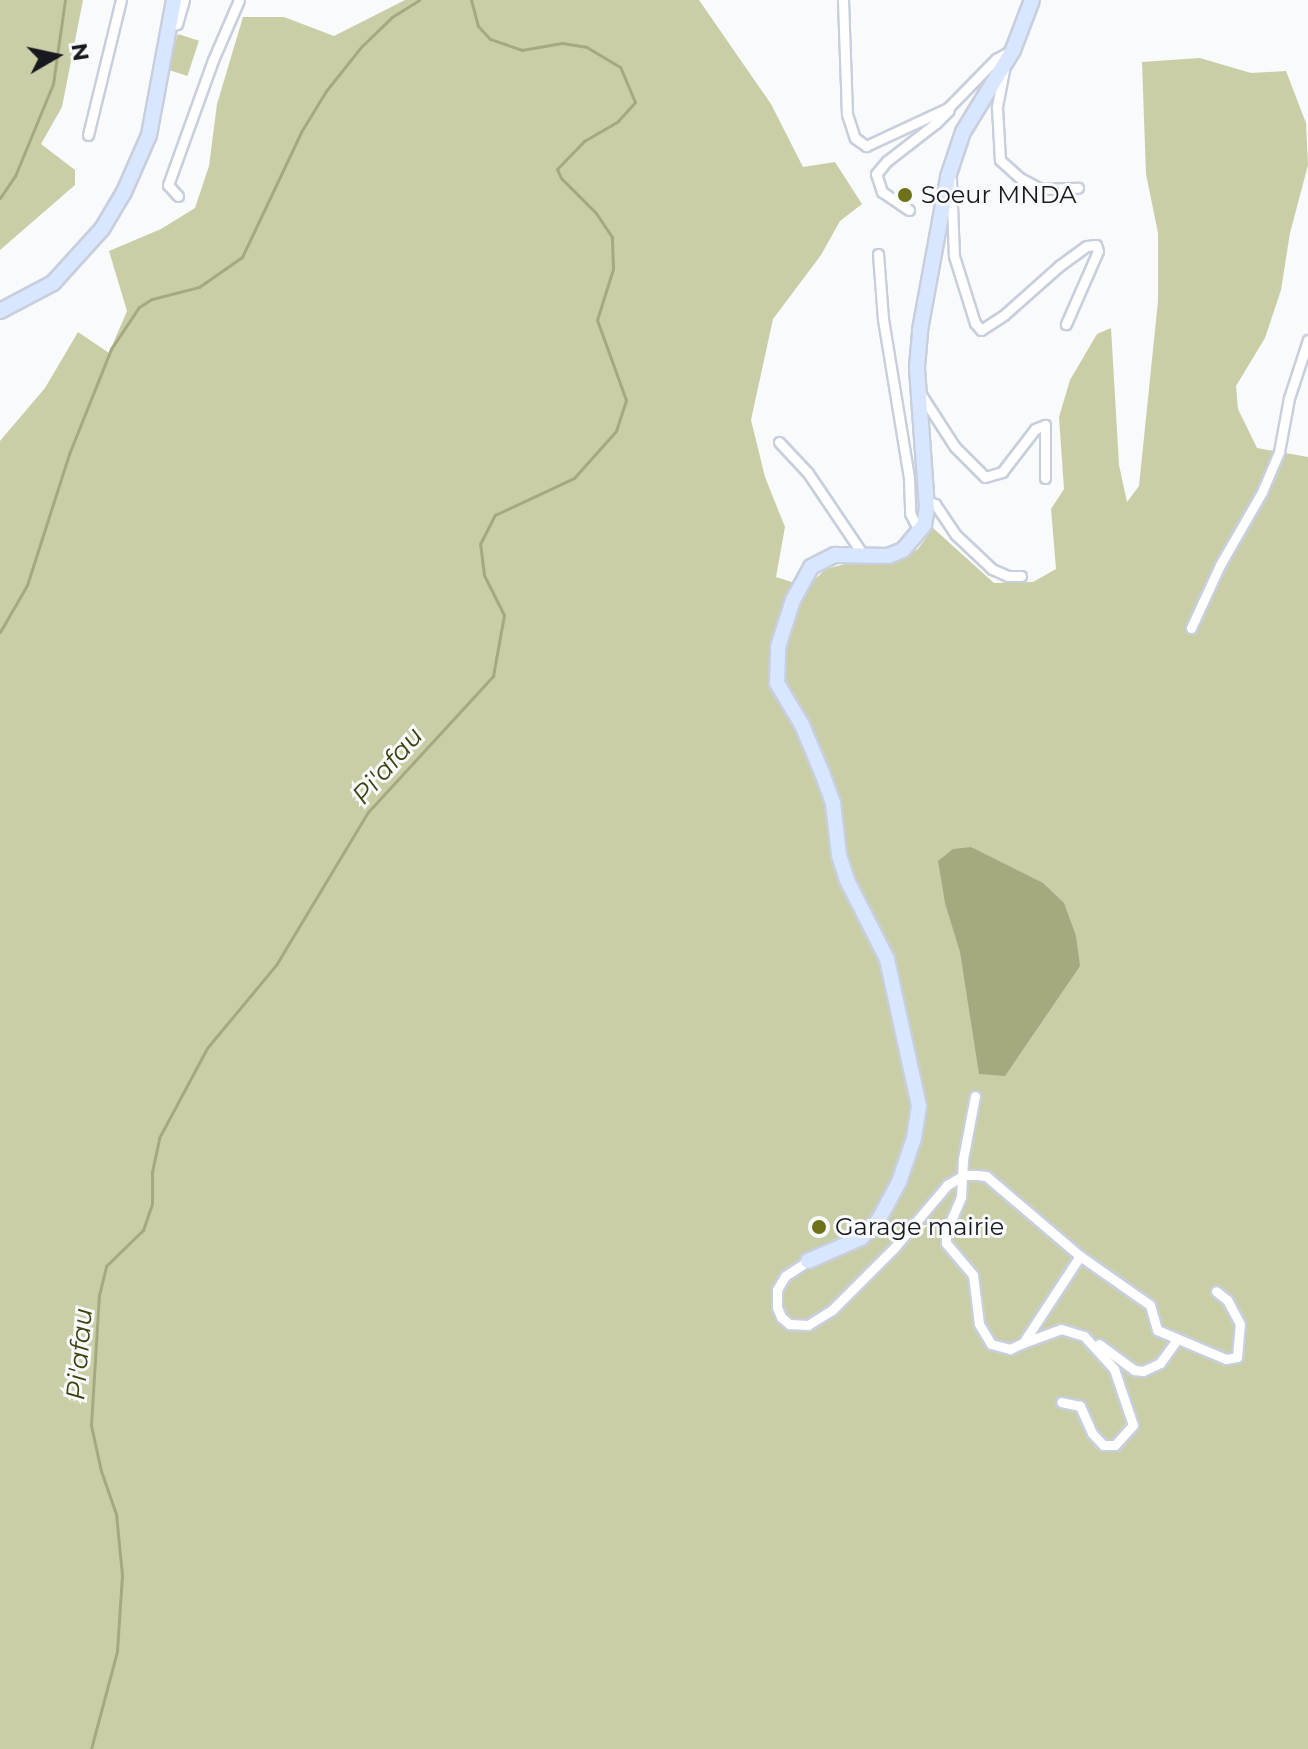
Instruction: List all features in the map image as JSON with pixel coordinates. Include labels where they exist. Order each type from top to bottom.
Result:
[{"type":"street","points":[[88,135],[121,0]]},
{"type":"street","points":[[0,311],[53,283],[102,229],[124,192],[149,135],[174,0]]},
{"type":"street","points":[[167,27],[177,24],[184,0]]},
{"type":"street","points":[[178,196],[168,185],[213,60],[239,0]]},
{"type":"street","points":[[843,0],[845,99],[851,129],[860,144],[882,142],[951,107]]},
{"type":"street","points":[[1032,0],[1013,50],[974,110],[949,173],[920,330],[917,390],[927,501],[920,533],[903,550],[888,556],[835,555],[811,567],[784,622],[776,669],[777,683],[802,725],[828,788],[847,880],[887,959],[915,1076],[919,1106],[914,1138],[899,1182],[878,1221],[861,1238],[808,1261],[785,1276],[777,1290],[777,1307],[781,1317],[789,1324],[808,1325],[817,1321],[847,1298],[960,1176],[986,1176],[1080,1256],[1150,1305],[1157,1330],[1177,1340],[1198,1344],[1226,1359],[1237,1357],[1240,1324],[1227,1300],[1216,1291]]},
{"type":"street","points":[[909,210],[882,192],[876,174],[951,107],[996,59],[1013,50]]},
{"type":"street","points":[[1004,66],[997,107],[1000,160],[1020,178],[1041,189],[1078,188]]},
{"type":"street","points":[[949,173],[953,189],[954,256],[978,327],[985,330],[1059,266],[1087,246],[1096,245],[1098,251],[1066,324]]},
{"type":"street","points":[[878,254],[883,319],[909,478],[910,513],[920,533]]},
{"type":"street","points":[[1191,628],[1275,460],[1289,398],[1308,340]]},
{"type":"street","points":[[917,390],[926,399],[955,447],[985,477],[1002,472],[1035,429],[1045,425],[1045,478]]},
{"type":"street","points":[[779,442],[808,473],[864,556]]},
{"type":"street","points":[[927,501],[935,504],[956,535],[992,569],[1008,576],[1021,576]]},
{"type":"street","points":[[975,1096],[960,1176],[961,1197],[946,1232],[946,1243],[973,1275],[976,1311],[984,1335],[991,1344],[1001,1348],[1061,1329],[1084,1336],[1134,1370],[1143,1371],[1160,1363],[1177,1340]]},
{"type":"street","points":[[1023,1343],[1080,1256]]},
{"type":"street","points":[[1061,1402],[1080,1406],[1092,1433],[1103,1445],[1115,1445],[1133,1425],[1114,1369],[1084,1336]]},
{"type":"shaded area","points":[[0,0],[83,0],[62,107],[41,144],[75,170],[75,185],[0,250]]},
{"type":"shaded area","points":[[405,0],[699,0],[771,104],[803,167],[835,162],[862,204],[840,221],[821,255],[773,319],[751,420],[765,477],[785,527],[776,577],[807,587],[826,569],[845,564],[893,564],[918,549],[933,528],[994,583],[1033,582],[1056,569],[1051,509],[1064,489],[1059,417],[1070,380],[1097,334],[1111,328],[1119,465],[1127,502],[1139,486],[1158,301],[1158,233],[1146,174],[1142,62],[1200,58],[1251,73],[1286,71],[1306,123],[1308,165],[1290,233],[1281,290],[1265,338],[1236,386],[1238,409],[1257,448],[1308,457],[1308,1749],[0,1749],[0,441],[45,388],[78,332],[109,353],[127,311],[109,251],[161,229],[195,208],[209,166],[217,104],[243,17],[284,17],[334,36]]},
{"type":"shaded area","points":[[178,34],[199,41],[187,76],[167,69]]},
{"type":"shaded area","points":[[971,847],[1043,883],[1064,903],[1076,936],[1080,966],[1005,1076],[979,1074],[960,952],[945,903],[938,861],[953,849]]},
{"type":"waterway","points":[[0,198],[15,176],[53,84],[65,0]]},
{"type":"waterway","points":[[0,632],[27,585],[69,454],[111,349],[139,307],[152,299],[199,287],[242,257],[301,132],[326,91],[361,47],[392,17],[419,0]]},
{"type":"waterway","name":"Pi'afau","points":[[91,1749],[117,1651],[122,1575],[116,1514],[101,1471],[91,1425],[99,1295],[106,1266],[143,1230],[152,1204],[152,1172],[159,1138],[207,1048],[276,965],[368,812],[493,676],[504,615],[484,575],[480,544],[495,515],[574,478],[616,431],[626,400],[597,320],[613,269],[612,237],[596,213],[561,178],[557,169],[584,141],[618,121],[635,102],[620,67],[587,47],[562,43],[522,50],[490,39],[478,26],[471,0]]},
{"type":"place","name":"Soeur MNDA","points":[[905,195]]},
{"type":"place","name":"Garage mairie","points":[[819,1227]]}]
